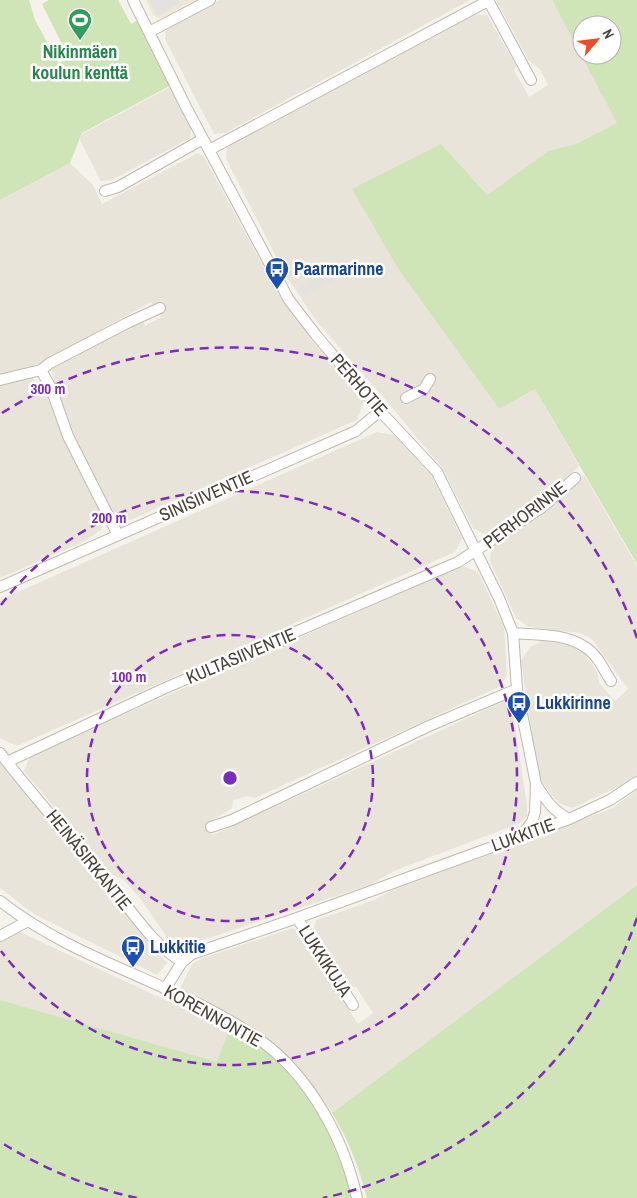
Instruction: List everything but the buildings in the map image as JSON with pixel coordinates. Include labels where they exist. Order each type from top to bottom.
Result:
[{"type":"street","name":"PERHOTIE","points":[[133,0],[203,139],[289,300],[380,411],[436,472],[499,598],[512,633],[517,689],[536,784],[535,812],[532,822],[522,835]]},
{"type":"street","points":[[149,32],[210,0]]},
{"type":"street","points":[[209,150],[488,1],[531,80]]},
{"type":"street","points":[[105,191],[118,187],[203,139]]},
{"type":"street","points":[[0,380],[41,370],[50,363],[160,308]]},
{"type":"street","points":[[41,370],[51,388],[68,436],[118,535]]},
{"type":"street","points":[[406,398],[424,389],[430,379]]},
{"type":"street","name":"SINISIIVENTIE","points":[[0,587],[356,431],[380,411]]},
{"type":"street","name":"PERHORINNE","points":[[476,552],[541,508],[575,478]]},
{"type":"street","name":"KULTASIIVENTIE","points":[[7,762],[163,689],[458,562],[476,552]]},
{"type":"street","points":[[512,633],[566,638],[586,647],[599,661],[611,681]]},
{"type":"street","points":[[211,826],[232,820],[429,726],[517,689]]},
{"type":"street","name":"HEINÄSIRKANTIE","points":[[0,753],[116,892],[148,934],[167,952],[182,962]]},
{"type":"street","name":"LUKKITIE","points":[[165,989],[182,962],[192,954],[297,918],[569,819],[610,800],[637,782]]},
{"type":"street","name":"PERHOTIE","points":[[536,784],[559,814],[569,819]]},
{"type":"street","name":"KORENNONTIE","points":[[0,901],[28,922],[98,960],[217,1014],[261,1041],[300,1077],[315,1099],[346,1156],[357,1198]]},
{"type":"street","name":"LUKKIKUJA","points":[[297,918],[354,1004]]},
{"type":"street","points":[[0,936],[28,922]]},
{"type":"shaded area","points":[[146,0],[195,0],[158,18],[153,15]]},
{"type":"shaded area","points":[[149,0],[178,0],[180,4],[157,16]]},
{"type":"shaded area","points":[[220,0],[470,0],[225,133],[214,134],[165,39],[166,28]]},
{"type":"shaded area","points":[[496,0],[552,0],[572,37],[572,65],[587,65],[618,123],[576,144],[549,152],[487,195],[399,270],[499,409],[535,389],[579,466],[536,504],[489,536],[473,528],[443,469],[385,399],[317,322],[286,276],[226,159],[227,146],[474,14],[487,15],[516,66],[514,70],[529,97],[548,85],[540,69],[529,61]]},
{"type":"shaded area","points":[[170,87],[191,129],[190,138],[112,180],[101,181],[80,140],[82,134]]},
{"type":"shaded area","points":[[198,153],[204,157],[280,297],[310,338],[364,401],[357,420],[130,520],[119,519],[113,514],[72,435],[51,368],[143,321],[145,326],[161,317],[151,302],[39,364],[0,375],[0,200],[70,163],[93,185],[102,204]]},
{"type":"shaded area","points":[[340,266],[345,274],[302,296],[298,288]]},
{"type":"shaded area","points":[[31,377],[48,391],[64,439],[105,521],[101,530],[83,542],[0,578],[0,385]]},
{"type":"shaded area","points":[[377,432],[394,435],[431,475],[462,538],[455,552],[17,746],[0,738],[0,600]]},
{"type":"shaded area","points":[[584,475],[637,566],[637,775],[620,786],[572,808],[559,803],[549,792],[538,774],[521,661],[530,647],[542,641],[568,644],[583,651],[598,674],[599,683],[615,701],[628,689],[591,638],[580,633],[529,627],[516,618],[490,561],[491,550],[495,544],[544,511]]},
{"type":"shaded area","points":[[463,566],[478,572],[504,627],[507,675],[501,686],[255,798],[247,796],[234,800],[231,809],[207,823],[213,835],[505,701],[512,707],[527,805],[527,816],[520,823],[394,871],[369,885],[191,944],[178,953],[139,897],[125,881],[108,872],[24,771],[31,755]]},
{"type":"shaded area","points":[[0,761],[167,963],[157,975],[34,914],[0,888]]},
{"type":"shaded area","points":[[637,790],[637,885],[332,1113],[302,1071],[258,1032],[180,989],[192,964],[203,958],[293,928],[299,932],[358,1024],[373,1013],[356,987],[350,986],[314,927],[317,920],[374,900],[396,888],[611,809]]},
{"type":"shaded area","points":[[18,931],[229,1030],[218,1063],[0,1000],[0,941]]},
{"type":"green space","points":[[0,0],[29,0],[35,20],[59,64],[68,56],[42,4],[49,0],[118,0],[131,24],[142,18],[173,84],[82,133],[70,163],[0,200]]},
{"type":"green space","points":[[552,0],[637,0],[637,564],[535,389],[499,409],[399,270],[352,189],[441,144],[487,195],[549,151],[576,144],[617,123],[586,65],[622,65],[622,15],[572,15],[572,38]]},
{"type":"green space","points":[[637,885],[637,1198],[367,1198],[353,1154],[344,1133],[332,1113]]},
{"type":"green space","points":[[0,1000],[217,1062],[229,1030],[244,1038],[264,1050],[298,1085],[322,1120],[341,1158],[357,1198],[0,1198]]},
{"type":"place","name":"Nikinmäen koulun kenttä","points":[[80,41]]},
{"type":"place","name":"Paarmarinne","points":[[277,290]]},
{"type":"place","name":"Lukkirinne","points":[[519,724]]},
{"type":"place","name":"Lukkitie","points":[[133,968]]}]
